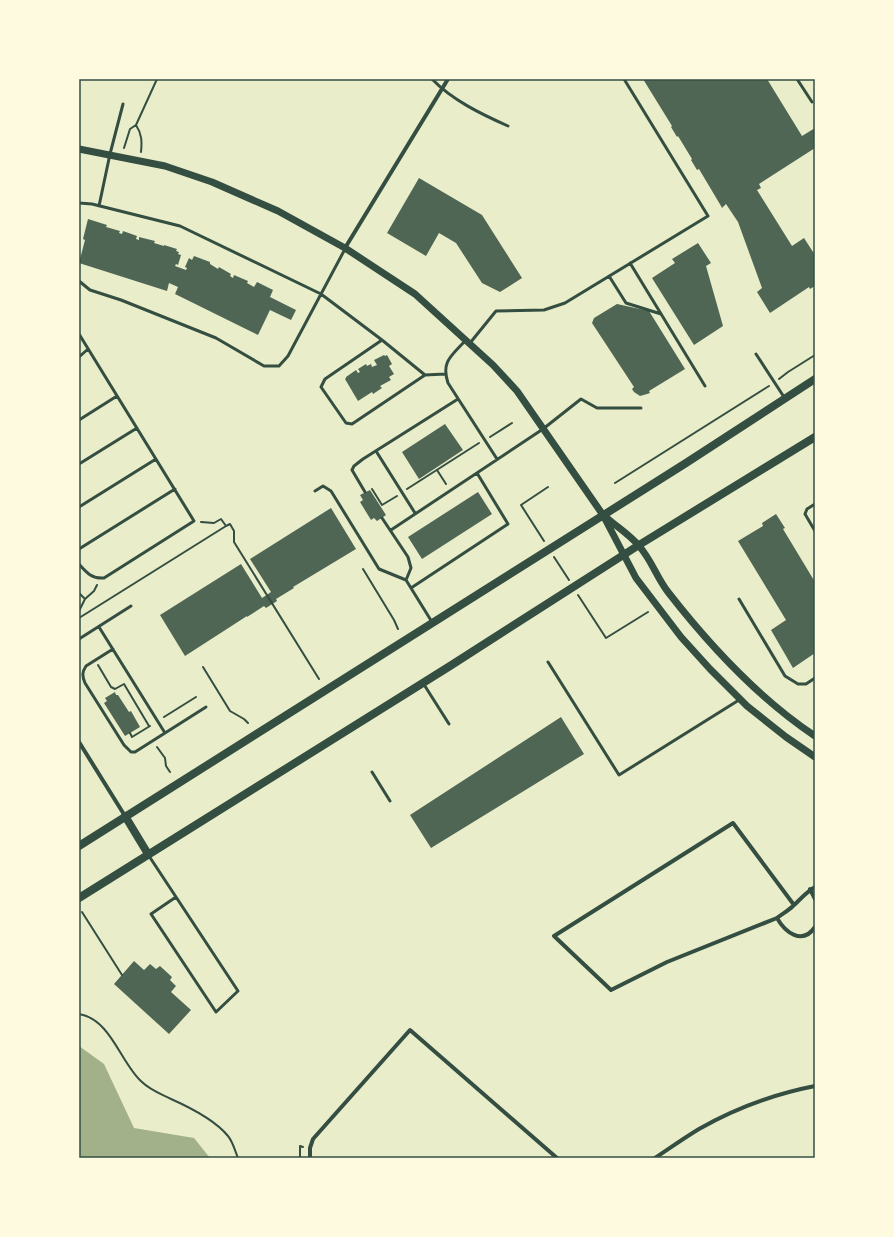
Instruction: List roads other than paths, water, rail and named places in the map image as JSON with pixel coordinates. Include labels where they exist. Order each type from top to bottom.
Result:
[{"type":"main road","points":[[79,846],[433,624],[815,379]]},
{"type":"main road","points":[[79,898],[574,588],[624,555],[815,437]]},
{"type":"main road","points":[[125,816],[148,854]]},
{"type":"street","points":[[345,248],[448,79]]},
{"type":"street","points":[[79,149],[166,166],[212,182],[278,211],[345,248],[415,294],[493,364],[517,391],[603,515],[636,578],[681,637],[710,669],[741,699],[786,737],[815,757]]},
{"type":"street","points":[[603,515],[639,546],[667,590],[723,656],[755,688],[800,726],[815,736]]},
{"type":"street","points":[[79,742],[125,816]]},
{"type":"street","points":[[794,905],[733,823],[554,936],[611,990],[667,962],[777,918],[794,905],[810,889],[815,887]]},
{"type":"street","points":[[810,889],[815,899]]},
{"type":"street","points":[[777,918],[782,928],[791,934],[799,936],[808,934],[815,927]]},
{"type":"street","points":[[310,1158],[310,1148],[313,1139],[410,1030],[557,1158]]},
{"type":"street","points":[[656,1158],[699,1129],[740,1108],[784,1092],[815,1086]]},
{"type":"lane","points":[[432,79],[441,89],[480,113],[508,126]]},
{"type":"lane","points":[[497,459],[448,383],[445,374],[447,363],[496,311],[544,310],[565,303],[708,216],[624,79]]},
{"type":"lane","points":[[797,79],[812,102]]},
{"type":"lane","points":[[99,206],[110,154],[123,104]]},
{"type":"lane","points":[[79,203],[99,206],[180,226],[321,294],[425,375]]},
{"type":"lane","points":[[79,281],[90,290],[121,300],[216,338],[264,366],[279,366],[288,356],[345,248]]},
{"type":"lane","points":[[630,263],[705,386]]},
{"type":"lane","points":[[609,276],[626,303],[661,314]]},
{"type":"lane","points":[[79,334],[194,521],[104,578],[96,578],[88,574],[79,564]]},
{"type":"lane","points":[[382,340],[325,379],[321,387],[346,423],[352,424],[425,375],[445,374]]},
{"type":"lane","points":[[79,357],[88,349]]},
{"type":"lane","points":[[756,354],[785,399]]},
{"type":"lane","points":[[79,420],[117,396]]},
{"type":"lane","points":[[364,491],[352,470],[354,466],[458,399]]},
{"type":"lane","points":[[391,530],[543,429],[581,399],[597,408],[641,408]]},
{"type":"lane","points":[[79,464],[137,428]]},
{"type":"lane","points":[[376,451],[416,513]]},
{"type":"lane","points":[[79,507],[156,459]]},
{"type":"lane","points":[[411,588],[508,524],[477,473]]},
{"type":"lane","points":[[315,491],[323,486],[331,491],[379,569],[406,580],[433,624]]},
{"type":"lane","points":[[79,549],[175,490]]},
{"type":"lane","points":[[815,504],[807,509],[805,514],[815,531]]},
{"type":"lane","points":[[382,518],[408,557],[411,568],[406,580]]},
{"type":"lane","points":[[739,599],[785,676],[798,684],[806,684],[815,678]]},
{"type":"lane","points":[[79,639],[131,606]]},
{"type":"lane","points":[[99,627],[165,733]]},
{"type":"lane","points":[[113,649],[86,666],[83,670],[83,678],[127,750],[131,752],[139,749],[206,707]]},
{"type":"lane","points":[[548,662],[619,775],[741,699]]},
{"type":"lane","points":[[423,682],[449,724]]},
{"type":"lane","points":[[372,772],[390,801]]},
{"type":"lane","points":[[148,854],[238,991],[216,1012],[151,914],[176,897]]}]
